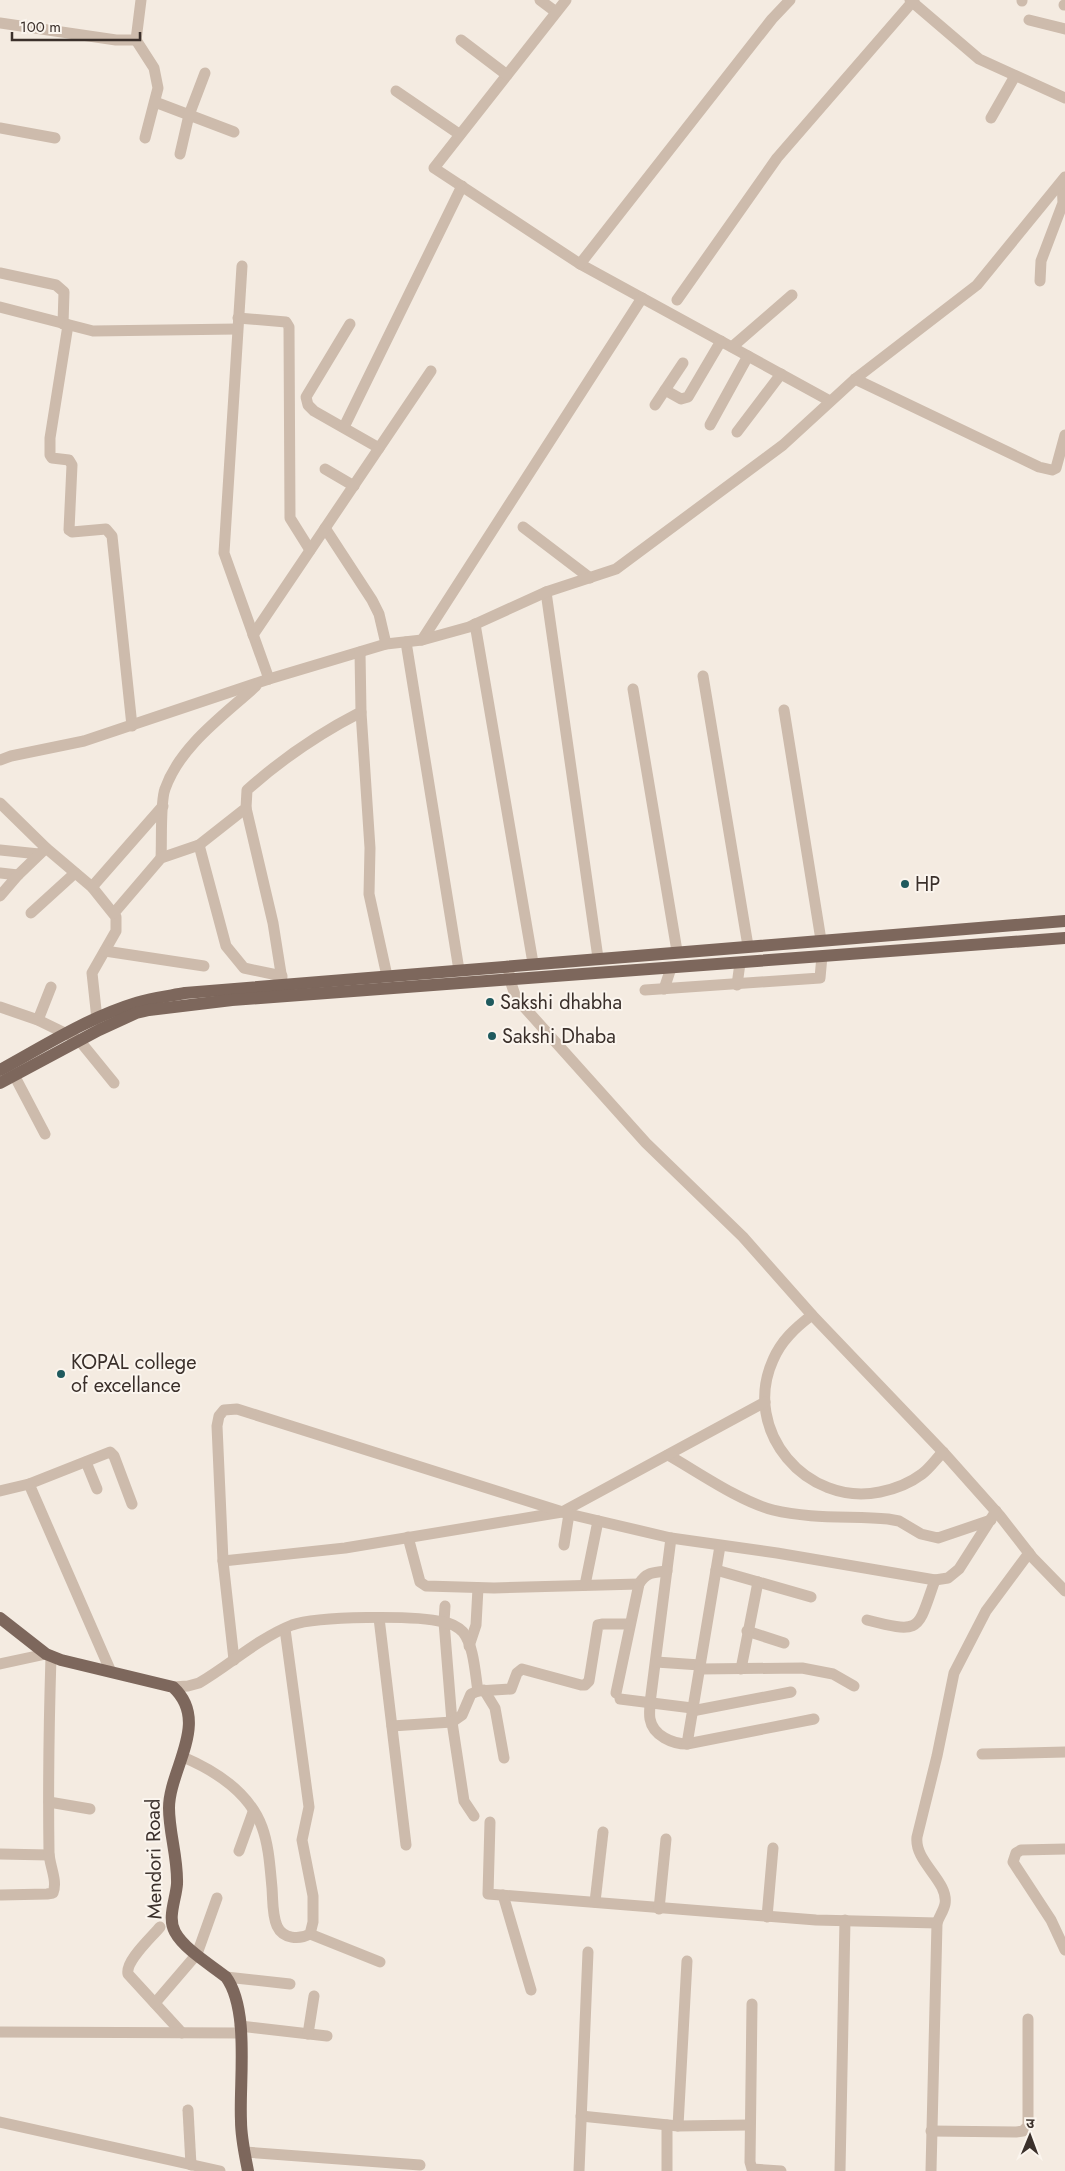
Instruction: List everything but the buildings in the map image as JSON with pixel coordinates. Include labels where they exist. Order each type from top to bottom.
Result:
[{"type":"main road","points":[[0,1070],[64,1033],[97,1018],[136,1003],[185,993],[282,981],[387,976],[1065,921]]},
{"type":"main road","points":[[0,1083],[79,1040],[136,1013],[149,1010],[232,1000],[1065,938]]},
{"type":"main road","points":[[722,949],[723,964]]},
{"type":"main road","points":[[0,1618],[48,1655],[173,1687]]},
{"type":"main road","name":"Mendori Road","points":[[173,1687],[182,1694],[188,1713],[187,1743],[174,1780],[169,1807],[177,1883],[172,1918],[174,1931],[182,1942],[226,1977]]},
{"type":"main road","points":[[226,1977],[231,1984],[241,2029],[240,2123],[248,2171]]},
{"type":"street","points":[[141,0],[136,40],[157,77],[158,88],[145,138]]},
{"type":"street","points":[[540,0],[556,12]]},
{"type":"street","points":[[566,0],[434,168],[580,264],[830,401]]},
{"type":"street","points":[[580,264],[772,19],[790,0]]},
{"type":"street","points":[[677,300],[777,158],[912,1],[979,60],[1065,98]]},
{"type":"street","points":[[1029,20],[1065,29]]},
{"type":"street","points":[[0,23],[116,40],[136,40]]},
{"type":"street","points":[[461,40],[506,75]]},
{"type":"street","points":[[180,154],[189,114],[205,73]]},
{"type":"street","points":[[991,118],[1015,76]]},
{"type":"street","points":[[396,91],[459,134]]},
{"type":"street","points":[[155,102],[234,132]]},
{"type":"street","points":[[0,128],[55,138]]},
{"type":"street","points":[[1040,281],[1041,261],[1064,203],[1063,180]]},
{"type":"street","points":[[0,760],[84,741],[264,681],[386,644],[422,640],[476,624],[546,592],[616,569],[783,445],[855,379],[977,285],[1063,180]]},
{"type":"street","points":[[344,427],[462,186]]},
{"type":"street","points":[[242,266],[224,553],[253,635],[264,681]]},
{"type":"street","points":[[0,273],[56,285],[64,292],[65,324],[50,438],[50,455],[52,458],[70,460],[72,465],[69,530],[72,532],[106,529],[112,536],[132,726]]},
{"type":"street","points":[[732,347],[792,296]]},
{"type":"street","points":[[422,640],[642,298]]},
{"type":"street","points":[[0,307],[65,324],[103,331],[286,322],[289,327],[290,518],[310,550]]},
{"type":"street","points":[[350,324],[306,398],[308,405],[314,411],[379,448]]},
{"type":"street","points":[[665,390],[681,399],[688,397],[721,341]]},
{"type":"street","points":[[710,425],[748,356]]},
{"type":"street","points":[[655,405],[683,363]]},
{"type":"street","points":[[253,635],[432,371]]},
{"type":"street","points":[[737,432],[781,374]]},
{"type":"street","points":[[855,379],[1040,467],[1052,470],[1056,468],[1065,435]]},
{"type":"street","points":[[325,470],[354,486]]},
{"type":"street","points":[[523,527],[590,578]]},
{"type":"street","points":[[325,528],[379,614],[386,644]]},
{"type":"street","points":[[546,592],[598,958]]},
{"type":"street","points":[[476,624],[533,963]]},
{"type":"street","points":[[406,642],[459,970]]},
{"type":"street","points":[[360,652],[361,712],[370,848],[369,894],[387,976]]},
{"type":"street","points":[[703,676],[748,946]]},
{"type":"street","points":[[161,858],[164,790],[186,750],[264,681]]},
{"type":"street","points":[[634,689],[677,951]]},
{"type":"street","points":[[784,710],[820,940]]},
{"type":"street","points":[[199,845],[226,946],[244,968],[282,981],[273,923],[246,808],[247,790],[276,764],[325,730],[361,712]]},
{"type":"street","points":[[0,803],[42,851],[92,887],[116,917],[116,931],[92,973],[97,1018]]},
{"type":"street","points":[[92,887],[163,806]]},
{"type":"street","points":[[114,913],[161,858],[199,845],[246,808]]},
{"type":"street","points":[[0,850],[42,851]]},
{"type":"street","points":[[0,896],[42,851]]},
{"type":"street","points":[[0,873],[18,875]]},
{"type":"street","points":[[31,913],[75,873]]},
{"type":"street","points":[[105,951],[204,966]]},
{"type":"street","points":[[645,990],[820,978],[822,956]]},
{"type":"street","points":[[737,985],[740,963]]},
{"type":"street","points":[[508,966],[516,998],[646,1143],[743,1237],[799,1297],[812,1315],[943,1452],[996,1516],[1065,1591]]},
{"type":"street","points":[[664,989],[671,968]]},
{"type":"street","points":[[38,1020],[51,987]]},
{"type":"street","points":[[0,1007],[38,1020],[79,1040],[114,1083]]},
{"type":"street","points":[[14,1075],[45,1134]]},
{"type":"street","points":[[812,1315],[782,1343],[766,1381],[765,1402],[771,1432],[785,1458],[808,1479],[835,1491],[866,1495],[896,1489],[922,1474],[943,1452]]},
{"type":"street","points":[[223,1561],[345,1548],[566,1513],[765,1402]]},
{"type":"street","points":[[234,1660],[223,1561],[217,1426],[219,1416],[224,1410],[237,1409],[566,1513],[598,1521],[671,1538],[777,1553],[935,1580],[948,1578],[959,1568],[996,1516]]},
{"type":"street","points":[[0,1491],[29,1484],[107,1453],[113,1453],[132,1504]]},
{"type":"street","points":[[668,1455],[747,1499],[771,1509],[790,1513],[888,1518],[900,1521],[921,1534],[938,1538],[996,1516]]},
{"type":"street","points":[[86,1462],[97,1489]]},
{"type":"street","points":[[29,1484],[111,1672]]},
{"type":"street","points":[[564,1545],[566,1513]]},
{"type":"street","points":[[585,1586],[598,1521]]},
{"type":"street","points":[[408,1537],[422,1585],[478,1588],[639,1584]]},
{"type":"street","points":[[671,1538],[650,1703],[650,1719],[655,1730],[671,1742],[687,1744],[814,1719]]},
{"type":"street","points":[[687,1744],[720,1546]]},
{"type":"street","points":[[931,2171],[937,1923],[945,1904],[940,1885],[916,1845],[954,1673],[986,1611],[1029,1553]]},
{"type":"street","points":[[716,1570],[811,1597]]},
{"type":"street","points":[[667,1571],[651,1572],[643,1577],[639,1584],[618,1696],[692,1709],[791,1692]]},
{"type":"street","points":[[867,1620],[903,1629],[916,1625],[921,1619],[935,1580]]},
{"type":"street","points":[[741,1669],[758,1582]]},
{"type":"street","points":[[469,1646],[476,1625],[478,1588]]},
{"type":"street","points":[[445,1606],[444,1622],[452,1722],[464,1801],[474,1816]]},
{"type":"street","points":[[173,1687],[199,1683],[267,1638],[285,1629],[309,1622],[379,1618],[444,1622],[460,1629],[464,1634],[481,1690],[495,1708],[504,1758]]},
{"type":"street","points":[[379,1618],[406,1845]]},
{"type":"street","points":[[392,1726],[452,1722],[462,1715],[471,1694],[481,1690],[511,1689],[517,1673],[522,1669],[581,1685],[585,1684],[589,1681],[598,1626],[603,1624],[630,1624]]},
{"type":"street","points":[[285,1629],[309,1807],[302,1840],[313,1896],[313,1922],[310,1934]]},
{"type":"street","points":[[747,1631],[784,1643]]},
{"type":"street","points":[[0,1664],[48,1655],[49,1855],[55,1887],[53,1893],[2,1895]]},
{"type":"street","points":[[656,1662],[700,1667],[741,1669],[779,1667],[823,1671],[854,1686]]},
{"type":"street","points":[[982,1754],[1065,1752]]},
{"type":"street","points":[[183,1757],[204,1766],[223,1778],[240,1794],[262,1826],[274,1914],[278,1927],[284,1934],[293,1938],[304,1937],[310,1934],[380,1962]]},
{"type":"street","points":[[49,1802],[90,1809]]},
{"type":"street","points":[[239,1851],[253,1812]]},
{"type":"street","points":[[490,1822],[488,1894],[766,1917],[937,1923]]},
{"type":"street","points":[[595,1902],[603,1832]]},
{"type":"street","points":[[659,1909],[666,1839]]},
{"type":"street","points":[[766,1917],[773,1848]]},
{"type":"street","points":[[1064,1942],[1016,1869],[1013,1857],[1021,1850],[1065,1849]]},
{"type":"street","points":[[0,1854],[49,1855]]},
{"type":"street","points":[[503,1895],[530,1990]]},
{"type":"street","points":[[155,2003],[197,1954],[217,1898]]},
{"type":"street","points":[[840,2171],[845,1920]]},
{"type":"street","points":[[160,1927],[130,1962],[127,1970],[128,1974],[182,2032]]},
{"type":"street","points":[[579,2171],[588,1952]]},
{"type":"street","points":[[666,2171],[687,1961]]},
{"type":"street","points":[[226,1977],[290,1984]]},
{"type":"street","points":[[308,2034],[314,1996]]},
{"type":"street","points":[[752,2004],[750,2162],[752,2169],[781,2171]]},
{"type":"street","points":[[931,2131],[1016,2132],[1023,2131],[1028,2126],[1028,2019]]},
{"type":"street","points":[[0,2032],[182,2032],[241,2029],[327,2036]]},
{"type":"street","points":[[188,2110],[191,2165]]},
{"type":"street","points":[[581,2116],[672,2125],[749,2125]]},
{"type":"street","points":[[0,2122],[220,2171]]},
{"type":"street","points":[[244,2152],[420,2165]]},
{"type":"place","name":"HP","points":[[905,884]]},
{"type":"place","name":"Sakshi dhabha","points":[[490,1002]]},
{"type":"place","name":"Sakshi Dhaba","points":[[492,1036]]},
{"type":"place","name":"KOPAL college of excellance","points":[[61,1374]]}]
